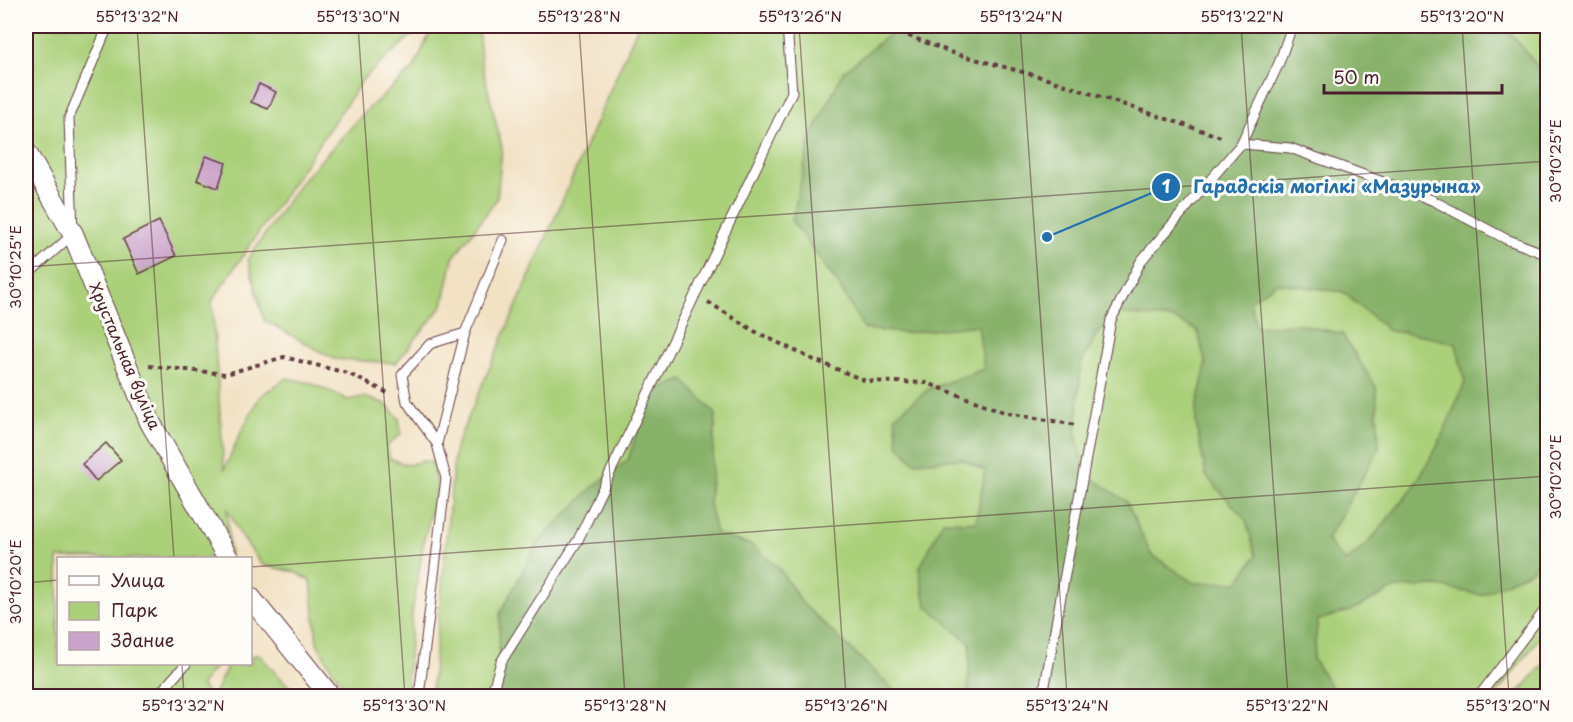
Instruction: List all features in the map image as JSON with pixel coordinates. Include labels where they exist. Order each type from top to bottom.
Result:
[{"type":"street","name":"Хрустальная вуліца","points":[[26,152],[73,234],[150,422],[227,557]]},
{"type":"street","points":[[252,599],[330,696]]},
{"type":"lane","points":[[26,276],[73,234],[69,118],[108,26]]},
{"type":"lane","points":[[491,696],[501,662],[578,540],[792,92],[787,26]]},
{"type":"lane","points":[[1043,696],[1111,320],[1141,261],[1241,144],[1279,63],[1292,26]]},
{"type":"lane","points":[[1241,144],[1290,148],[1432,200],[1506,239],[1548,255]]},
{"type":"lane","points":[[437,444],[465,333],[503,240]]},
{"type":"lane","points":[[419,696],[446,478],[437,444],[407,402],[402,375],[430,344],[465,333]]},
{"type":"lane","points":[[1479,696],[1548,606]]},
{"type":"lane","points":[[157,696],[184,665]]},
{"type":"lane","points":[[1542,696],[1548,690]]},
{"type":"path","points":[[884,26],[953,52],[1041,77],[1241,144]]},
{"type":"path","points":[[696,295],[756,332],[812,359],[866,381],[927,383],[1007,413],[1092,428]]},
{"type":"path","points":[[128,365],[166,366],[226,374],[284,357],[347,373],[407,402]]},
{"type":"green space","points":[[26,26],[422,26],[363,79],[212,301],[224,470],[260,396],[287,378],[311,383],[348,400],[363,397],[384,403],[399,418],[401,434],[388,445],[389,458],[407,465],[423,461],[431,462],[438,486],[424,539],[412,613],[406,696],[352,696],[333,671],[317,643],[311,581],[295,572],[262,565],[240,534],[227,508],[230,557],[57,557],[57,665],[216,665],[201,685],[210,696],[26,696]]},
{"type":"green space","points":[[433,26],[478,26],[481,61],[502,148],[497,199],[453,258],[443,305],[396,363],[334,359],[264,320],[248,259],[300,183],[368,109],[414,68]]},
{"type":"green space","points":[[638,26],[1547,26],[1547,628],[1495,696],[431,696],[455,448]]},
{"type":"green space","points":[[894,26],[1505,26],[1543,73],[1547,82],[1547,549],[1532,570],[1481,595],[1438,586],[1396,588],[1350,611],[1318,620],[1313,659],[1334,691],[1332,696],[968,696],[970,643],[926,605],[919,569],[943,521],[976,522],[985,471],[963,459],[914,462],[898,445],[895,416],[929,389],[984,369],[978,325],[905,333],[864,329],[838,284],[792,221],[810,140],[843,72],[892,32]],"holes":[[[1277,283],[1343,292],[1389,331],[1423,335],[1456,344],[1465,383],[1437,447],[1413,488],[1369,542],[1345,562],[1327,540],[1379,448],[1376,387],[1342,334],[1299,324],[1256,327],[1250,301]],[[1121,314],[1174,319],[1198,331],[1206,365],[1196,409],[1196,423],[1206,476],[1246,520],[1256,556],[1238,582],[1194,583],[1151,554],[1126,501],[1086,474],[1076,435],[1081,364],[1097,334]]]},
{"type":"green space","points":[[683,380],[716,414],[709,504],[716,534],[751,545],[778,567],[802,603],[900,696],[497,696],[500,614],[537,544],[593,487],[628,460],[650,393]]},
{"type":"green space","points":[[258,654],[298,696],[213,696],[228,665],[252,665],[252,657]]},
{"type":"green space","points":[[1547,661],[1547,696],[1515,696]]},
{"type":"building","points":[[259,84],[276,92],[268,109],[251,102]]},
{"type":"building","points":[[206,156],[226,163],[218,188],[197,180]]},
{"type":"building","points":[[159,221],[176,256],[139,274],[123,239]]},
{"type":"building","points":[[106,443],[121,460],[96,481],[82,464]]},
{"type":"place","name":"Гарадскія могілкі «Мазурына»","points":[[1047,237]]}]
